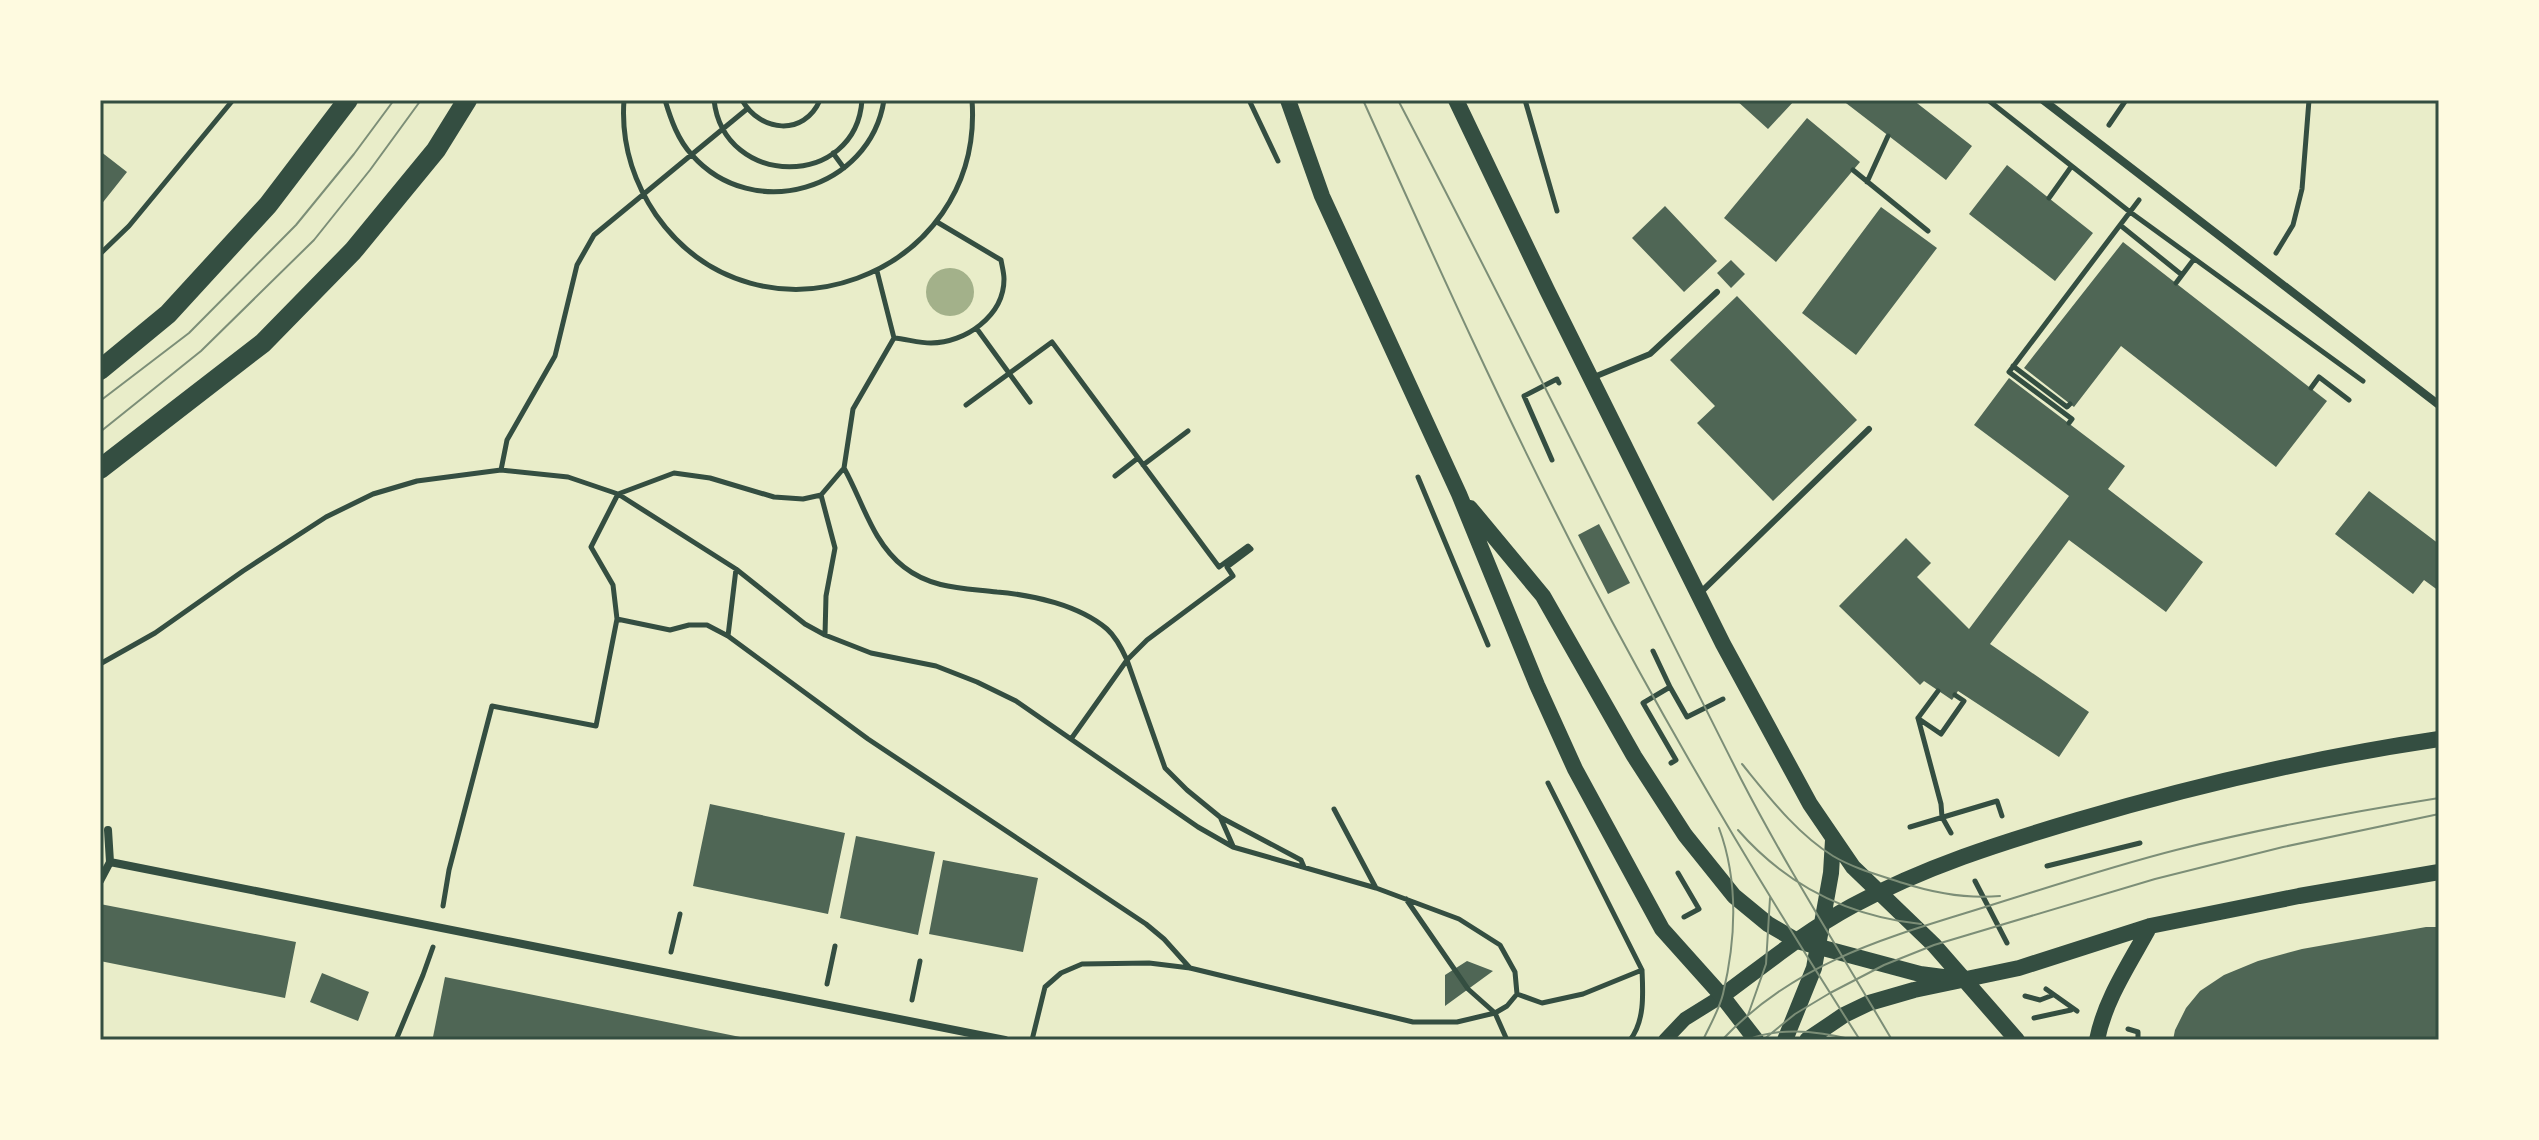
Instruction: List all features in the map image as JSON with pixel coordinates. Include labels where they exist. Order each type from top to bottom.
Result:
[{"type":"main road","points":[[100,370],[168,314],[268,205],[348,100]]},
{"type":"main road","points":[[100,469],[263,343],[353,251],[436,150],[467,100]]},
{"type":"main road","points":[[1288,100],[1322,196],[1459,494],[1575,769],[1662,929],[1722,996],[1756,1040]]},
{"type":"main road","points":[[1456,100],[1698,594],[1810,804],[1853,867],[1966,980],[2017,1040]]},
{"type":"main road","points":[[1459,494],[1543,596],[1634,756],[1693,847],[1734,896],[1768,924],[1797,941],[1920,974],[1966,980]]},
{"type":"main road","points":[[1722,996],[1822,924],[1879,891],[1963,856],[2116,809],[2274,768],[2439,739]]},
{"type":"main road","points":[[1785,1040],[1814,968],[1831,873],[1833,840]]},
{"type":"main road","points":[[1807,1040],[1844,1015],[1869,1003],[1914,990],[2019,968],[2150,926],[2439,872]]},
{"type":"main road","points":[[2097,1040],[2101,1020],[2115,989],[2150,926]]},
{"type":"street","points":[[2043,100],[2439,405]]},
{"type":"street","points":[[100,881],[110,862],[108,830]]},
{"type":"street","points":[[110,862],[1005,1040]]},
{"type":"street","points":[[1665,1040],[1685,1019],[1722,996]]},
{"type":"lane","points":[[1592,378],[1650,354],[1717,292]]},
{"type":"lane","points":[[1698,594],[1869,429]]},
{"type":"path","points":[[100,254],[129,226],[233,100]]},
{"type":"path","points":[[624,100],[629,158],[644,196],[667,230],[703,261],[746,282],[787,289],[832,286],[877,271],[907,252],[937,222],[954,196],[967,161],[974,122],[972,100]]},
{"type":"path","points":[[665,100],[674,128],[692,155],[717,177],[750,190],[786,192],[821,183],[844,168],[870,141],[882,115],[884,100]]},
{"type":"path","points":[[714,100],[723,129],[734,145],[751,158],[771,166],[793,168],[814,164],[833,153],[851,135],[861,112],[862,100]]},
{"type":"path","points":[[742,100],[757,119],[769,125],[783,126],[797,124],[809,116],[820,100]]},
{"type":"path","points":[[1525,100],[1557,211]]},
{"type":"path","points":[[1988,100],[2130,212],[2363,381]]},
{"type":"path","points":[[2264,271],[2293,225],[2302,189],[2309,100]]},
{"type":"path","points":[[501,470],[507,440],[555,356],[577,265],[594,235],[747,109]]},
{"type":"path","points":[[1867,182],[1888,136]]},
{"type":"path","points":[[833,153],[844,168]]},
{"type":"path","points":[[2049,198],[2071,167]]},
{"type":"path","points":[[1853,170],[1928,231]]},
{"type":"path","points":[[2069,423],[2072,419],[2009,372],[2151,183]]},
{"type":"path","points":[[894,338],[932,343],[961,337],[977,329],[1000,296],[1004,280],[1001,260],[937,222]]},
{"type":"path","points":[[2120,225],[2182,275]]},
{"type":"path","points":[[2176,283],[2194,259]]},
{"type":"path","points":[[396,1040],[439,928],[449,870],[492,706],[596,726],[617,619],[613,585],[591,547],[618,494],[674,473],[710,478],[774,497],[803,499],[821,495],[844,468],[853,409],[894,338],[877,271]]},
{"type":"path","points":[[977,329],[1030,402]]},
{"type":"path","points":[[966,405],[1052,342],[1219,567],[1248,546],[1251,549],[1227,567],[1233,576],[1147,640],[1127,660],[1071,739]]},
{"type":"path","points":[[2013,366],[2067,407],[2070,404]]},
{"type":"path","points":[[2311,388],[2319,377],[2349,400]]},
{"type":"path","points":[[1552,460],[1524,396],[1557,379],[1564,393]]},
{"type":"path","points":[[2051,404],[2055,395]]},
{"type":"path","points":[[1143,465],[1188,431]]},
{"type":"path","points":[[1115,476],[1138,458]]},
{"type":"path","points":[[844,468],[875,533],[887,552],[906,569],[939,586],[1000,592],[1062,605],[1108,630],[1127,660],[1165,768],[1220,817],[1301,860],[1305,867]]},
{"type":"path","points":[[100,664],[155,633],[326,517],[373,494],[417,481],[501,470],[568,477],[618,494],[736,569],[805,624],[825,635],[871,653],[936,666],[1016,701],[1198,827],[1233,847],[1376,888],[1459,919],[1500,945],[1515,972],[1517,994],[1507,1006],[1495,1013],[1457,1022],[1413,1022],[1190,968],[1149,963],[1082,964],[1061,973],[1045,987],[1032,1040]]},
{"type":"path","points":[[821,495],[835,548],[826,596],[825,635]]},
{"type":"path","points":[[728,636],[736,569]]},
{"type":"path","points":[[617,619],[670,630],[689,625],[707,625],[728,636],[868,739],[1146,924],[1190,968]]},
{"type":"path","points":[[1653,651],[1670,687]]},
{"type":"path","points":[[1918,718],[1938,691]]},
{"type":"path","points":[[1918,718],[1941,734],[1964,701],[1955,695]]},
{"type":"path","points":[[1918,718],[1942,817],[2019,968],[2072,1009]]},
{"type":"path","points":[[1910,827],[1997,801]]},
{"type":"path","points":[[1334,809],[1376,888]]},
{"type":"path","points":[[1220,817],[1233,847]]},
{"type":"path","points":[[2047,866],[2140,843]]},
{"type":"path","points":[[1405,898],[1468,989],[1495,1013],[1507,1040]]},
{"type":"path","points":[[667,972],[680,914]]},
{"type":"path","points":[[823,1003],[835,946]]},
{"type":"path","points":[[908,1020],[920,961]]},
{"type":"path","points":[[1517,994],[1542,1003],[1583,994],[1642,970]]},
{"type":"path","points":[[2138,1032],[2138,1040]]},
{"type":"shaded area","points":[[950,268],[967,275],[974,292],[967,309],[950,316],[933,309],[926,292],[933,275]]},
{"type":"building","points":[[1736,100],[1795,100],[1768,129]]},
{"type":"building","points":[[1842,100],[1913,100],[1972,146],[1946,180]]},
{"type":"building","points":[[1807,118],[1860,162],[1776,262],[1724,218]]},
{"type":"building","points":[[100,151],[127,172],[100,206]]},
{"type":"building","points":[[2007,165],[2093,233],[2055,281],[1969,214]]},
{"type":"building","points":[[1665,206],[1717,261],[1684,292],[1632,238]]},
{"type":"building","points":[[1881,207],[1937,248],[1856,355],[1802,313]]},
{"type":"building","points":[[2123,242],[2327,401],[2276,467],[2121,346],[2074,407],[2024,368]]},
{"type":"building","points":[[1731,260],[1745,274],[1731,288],[1717,273]]},
{"type":"building","points":[[1737,296],[1857,420],[1773,501],[1697,423],[1715,406],[1670,360]]},
{"type":"building","points":[[2009,378],[2125,466],[2108,489],[2203,562],[2166,612],[2069,540],[1990,644],[2089,712],[2059,757],[1958,691],[1952,700],[1924,681],[1920,685],[1839,606],[1906,538],[1931,563],[1917,577],[1969,629],[2069,496],[1974,425]]},
{"type":"building","points":[[2369,491],[2439,544],[2439,591],[2424,580],[2413,594],[2335,534]]},
{"type":"building","points":[[1599,524],[1630,583],[1608,594],[1578,535]]},
{"type":"building","points":[[710,804],[845,833],[828,914],[693,886]]},
{"type":"building","points":[[856,836],[935,852],[918,935],[840,918]]},
{"type":"building","points":[[943,860],[1038,878],[1023,952],[929,934]]},
{"type":"building","points":[[100,904],[296,942],[285,998],[100,961]]},
{"type":"building","points":[[2439,927],[2439,1040],[2173,1040],[2186,1008],[2200,991],[2224,975],[2258,961],[2302,949]]},
{"type":"building","points":[[1467,961],[1493,971],[1445,1006],[1445,975]]},
{"type":"building","points":[[322,973],[369,992],[358,1021],[310,1002]]},
{"type":"building","points":[[445,977],[750,1040],[448,1040],[433,1037]]},
{"type":"tram line","points":[[100,401],[189,333],[296,225],[394,100]]},
{"type":"tram line","points":[[100,432],[201,351],[314,240],[421,100]]},
{"type":"tram line","points":[[1363,100],[1500,399],[1588,576],[1719,811],[1860,1040]]},
{"type":"tram line","points":[[1398,100],[1741,779],[1892,1040]]},
{"type":"tram line","points":[[1742,764],[1796,826],[1841,861],[1927,890],[1963,896],[2000,896]]},
{"type":"tram line","points":[[1722,1040],[1784,988],[1852,952],[1888,938],[2176,850],[2307,821],[2439,798]]},
{"type":"tram line","points":[[1763,1040],[1795,1014],[1830,993],[1884,965],[1934,945],[2155,879],[2283,847],[2439,814]]},
{"type":"tram line","points":[[1703,1040],[1723,994],[1733,932],[1730,869],[1719,828]]},
{"type":"tram line","points":[[1738,830],[1777,867],[1820,895],[1868,914],[1921,924]]},
{"type":"tram line","points":[[1748,1015],[1766,964],[1770,898]]},
{"type":"tram line","points":[[1747,1040],[1787,1031],[1828,1034],[1854,1040]]}]
